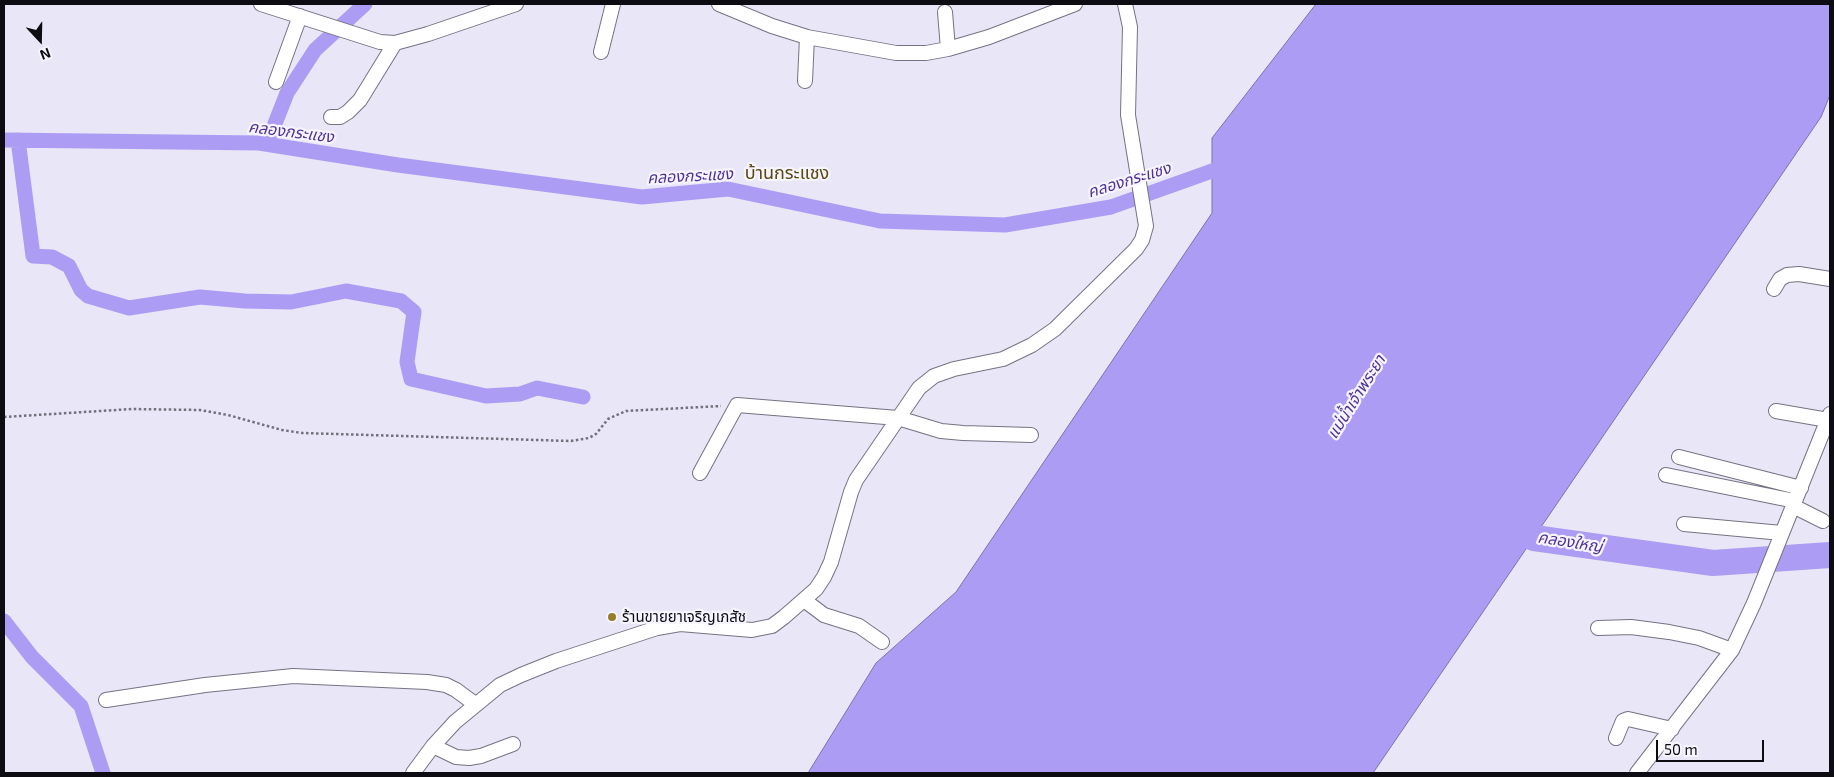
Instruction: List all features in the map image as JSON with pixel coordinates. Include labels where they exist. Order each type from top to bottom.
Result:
[{"type":"street","points":[[261,4],[380,42],[395,43],[428,34],[516,4]]},
{"type":"street","points":[[601,52],[613,4]]},
{"type":"street","points":[[719,4],[772,26],[807,36],[896,53],[926,53],[948,50],[989,37],[1075,4]]},
{"type":"street","points":[[413,773],[433,746],[475,704],[500,685],[529,672],[556,661],[657,628],[680,624],[752,630],[772,626],[784,618],[820,583],[831,562],[850,492],[856,480],[919,388],[934,376],[954,369],[1010,356],[1032,345],[1055,329],[1136,249],[1142,240],[1146,226],[1128,115],[1130,27],[1125,4]]},
{"type":"street","points":[[946,12],[948,50]]},
{"type":"street","points":[[276,82],[300,16]]},
{"type":"street","points":[[804,81],[807,36]]},
{"type":"street","points":[[331,117],[340,117],[360,100],[395,43]]},
{"type":"street","points":[[1774,288],[1780,279],[1787,275],[1799,274],[1830,278]]},
{"type":"street","points":[[700,473],[737,405],[898,418],[941,431],[1031,435]]},
{"type":"street","points":[[1641,768],[1732,650],[1754,603],[1829,417],[1776,412]]},
{"type":"street","points":[[1679,457],[1796,499],[1823,521]]},
{"type":"street","points":[[1666,475],[1796,499]]},
{"type":"street","points":[[1684,524],[1782,533]]},
{"type":"street","points":[[804,600],[824,615],[859,626],[882,642]]},
{"type":"street","points":[[1598,628],[1631,627],[1669,632],[1698,638],[1732,650]]},
{"type":"street","points":[[106,700],[214,684],[293,676],[427,682],[446,685],[475,704]]},
{"type":"street","points":[[1616,738],[1623,721],[1628,719],[1672,729]]},
{"type":"street","points":[[433,746],[456,757],[469,758],[481,756],[513,744]]},
{"type":"path","points":[[4,417],[132,409],[200,410],[302,433],[570,442],[589,438],[596,434],[608,419],[626,411],[737,405]]},
{"type":"water","name":"แม่น้ำเจ้าพระยา","points":[[1316,4],[1830,4],[1830,95],[1821,117],[1373,773],[808,773],[876,663],[956,592],[1212,213],[1212,138]]},
{"type":"waterway","points":[[267,144],[287,93],[315,50],[365,4]]},
{"type":"waterway","name":"คลองกระแชง","points":[[4,140],[259,143],[398,165],[642,197],[728,189],[880,221],[1005,225],[1111,207],[1226,166],[1230,168]]},
{"type":"waterway","points":[[18,140],[33,256],[52,257],[69,266],[81,290],[88,296],[129,308],[200,297],[245,301],[291,302],[346,291],[401,301],[414,312],[407,362],[411,379],[486,396],[520,394],[537,388],[583,397]]},
{"type":"waterway","name":"คลองใหญ่","points":[[1502,522],[1534,538],[1713,563],[1830,555]]},
{"type":"waterway","points":[[4,621],[32,657],[81,706],[103,773]]},
{"type":"place","name":"ร้านขายยาเจริญเภสัช","points":[[612,617]]},
{"type":"district","name":"บ้านกระแชง","points":[[787,173]]}]
